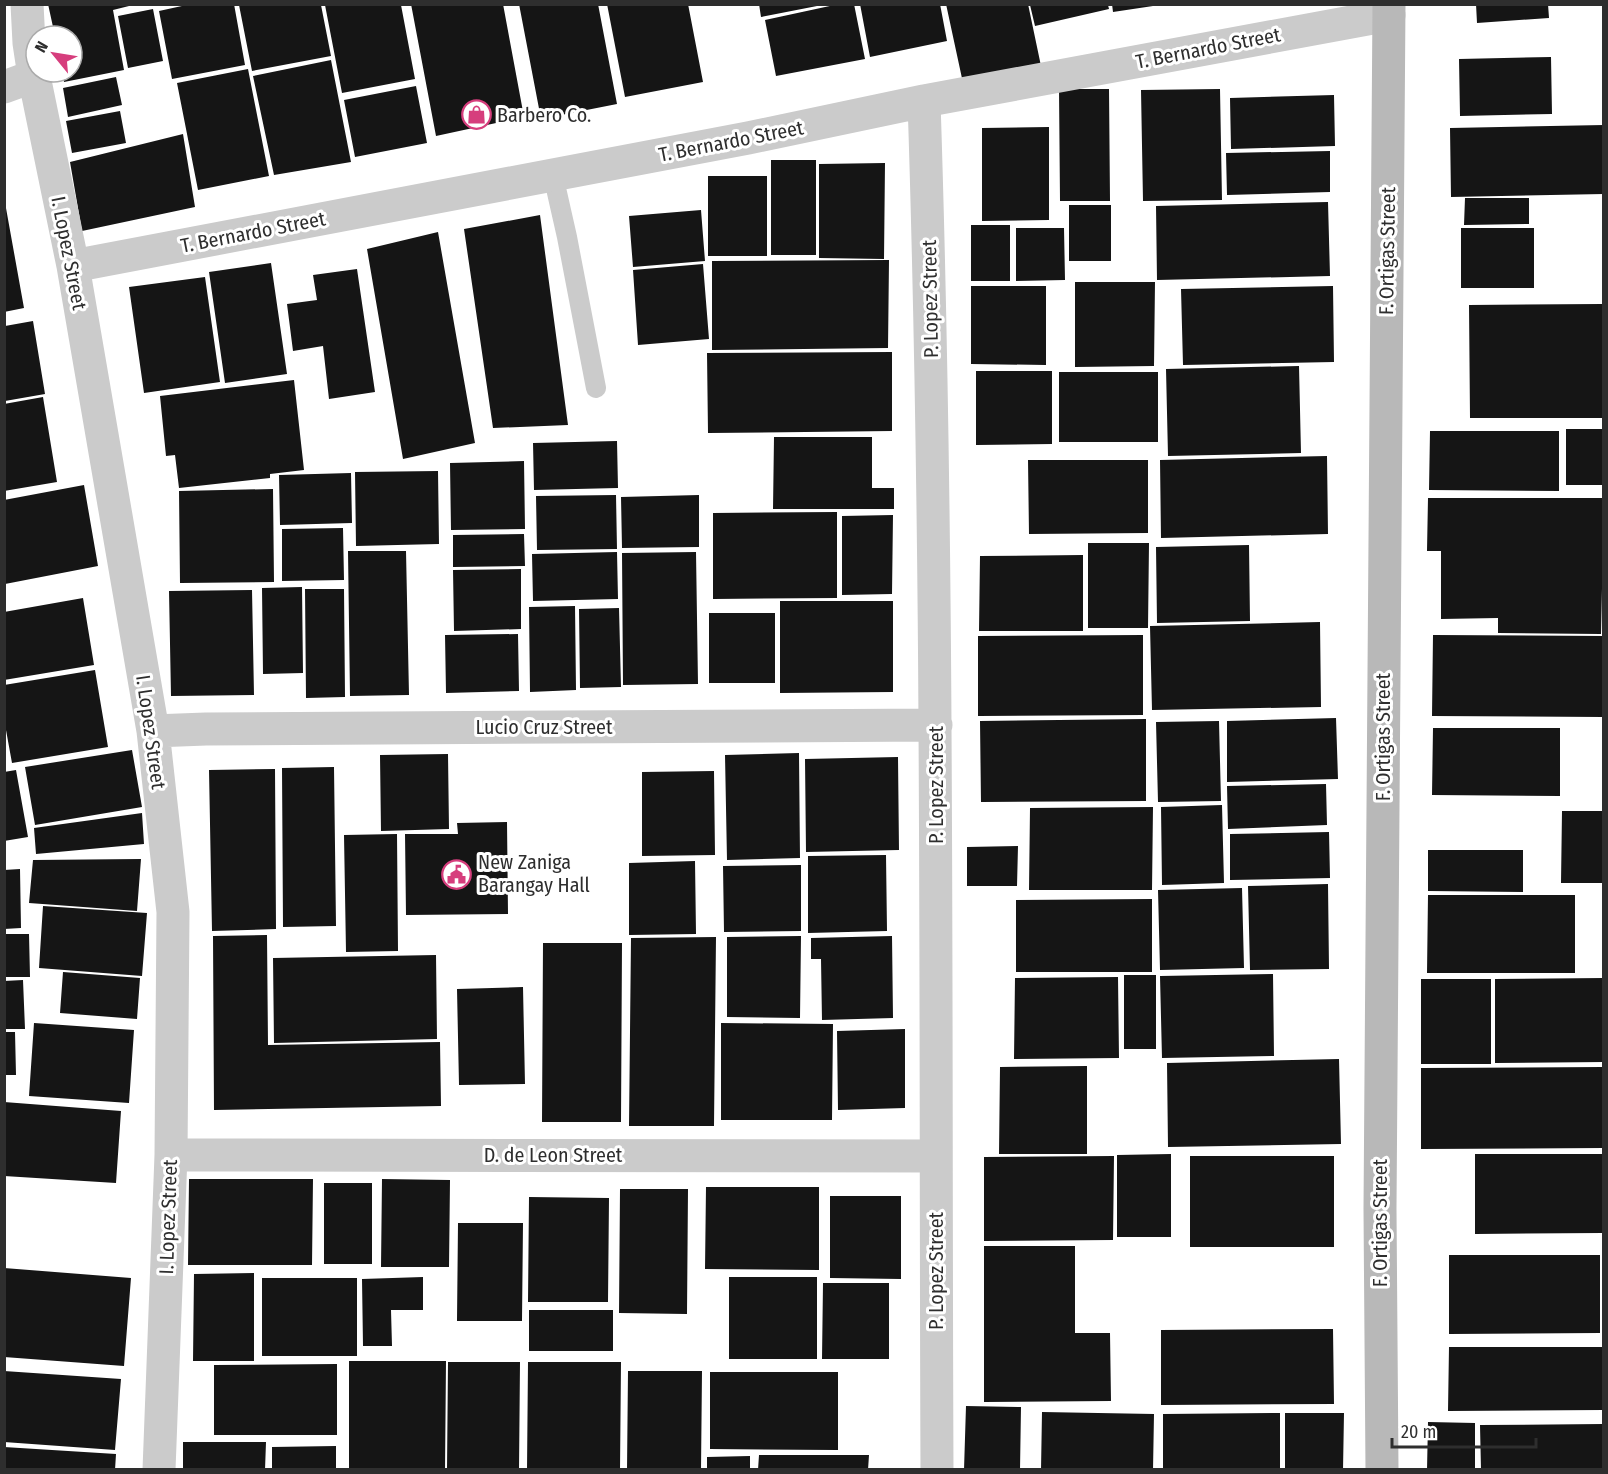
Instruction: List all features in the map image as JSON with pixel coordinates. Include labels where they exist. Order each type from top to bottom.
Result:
[{"type":"street","name":"I. Lopez Street","points":[[27,4],[29,43],[20,82],[73,266],[153,731],[174,912],[171,1155],[159,1470]]},
{"type":"street","name":"T. Bernardo Street","points":[[73,266],[748,138],[924,101],[1389,10]]},
{"type":"street","name":"F. Ortigas Street","points":[[1382,1470],[1380,1209],[1389,10]]},
{"type":"street","name":"P. Lopez Street","points":[[924,101],[930,266],[936,725],[937,1470]]},
{"type":"street","name":"Lucio Cruz Street","points":[[153,731],[936,725]]},
{"type":"street","name":"D. de Leon Street","points":[[171,1155],[936,1156]]},
{"type":"lane","points":[[553,175],[596,388]]},
{"type":"building","points":[[48,4],[137,4],[113,10],[124,70],[84,78],[84,24],[52,24]]},
{"type":"building","points":[[191,4],[234,4],[245,65],[172,79],[159,11]]},
{"type":"building","points":[[411,4],[503,4],[524,117],[436,136]]},
{"type":"building","points":[[519,4],[598,4],[617,104],[541,119]]},
{"type":"building","points":[[607,4],[688,4],[703,82],[625,97]]},
{"type":"building","points":[[759,4],[817,4],[817,6],[761,17]]},
{"type":"building","points":[[839,4],[854,4],[865,59],[776,76],[765,20]]},
{"type":"building","points":[[860,4],[940,4],[947,41],[870,57]]},
{"type":"building","points":[[946,4],[1028,4],[1041,66],[963,83]]},
{"type":"building","points":[[1112,4],[1153,4],[1153,6],[1113,12]]},
{"type":"building","points":[[1476,4],[1548,4],[1549,18],[1477,23]]},
{"type":"building","points":[[239,5],[321,5],[331,56],[252,71]]},
{"type":"building","points":[[325,5],[401,5],[415,79],[342,93]]},
{"type":"building","points":[[1030,5],[1108,5],[1109,9],[1035,26]]},
{"type":"building","points":[[153,9],[163,61],[128,68],[118,16]]},
{"type":"building","points":[[1551,57],[1552,114],[1460,116],[1459,59]]},
{"type":"building","points":[[331,60],[351,162],[274,175],[253,76]]},
{"type":"building","points":[[248,69],[269,176],[198,190],[177,83]]},
{"type":"building","points":[[116,77],[122,105],[68,117],[63,88]]},
{"type":"building","points":[[416,86],[427,143],[355,157],[344,100]]},
{"type":"building","points":[[1059,89],[1109,89],[1110,201],[1060,201]]},
{"type":"building","points":[[1220,89],[1222,200],[1143,201],[1141,90]]},
{"type":"building","points":[[1334,95],[1335,146],[1231,149],[1230,98]]},
{"type":"building","points":[[120,111],[126,143],[72,153],[66,121]]},
{"type":"building","points":[[1604,125],[1604,194],[1451,197],[1450,128]]},
{"type":"building","points":[[1049,127],[1049,220],[982,221],[982,128]]},
{"type":"building","points":[[183,134],[195,207],[82,231],[70,162]]},
{"type":"building","points":[[1330,151],[1330,192],[1227,195],[1226,153]]},
{"type":"building","points":[[771,160],[816,160],[816,255],[771,255]]},
{"type":"building","points":[[885,163],[884,259],[819,258],[819,164]]},
{"type":"building","points":[[708,176],[767,176],[767,256],[708,256]]},
{"type":"building","points":[[4,197],[24,308],[4,312]]},
{"type":"building","points":[[1465,198],[1529,198],[1529,224],[1464,225]]},
{"type":"building","points":[[1328,202],[1330,276],[1157,280],[1156,206]]},
{"type":"building","points":[[1069,205],[1111,205],[1111,261],[1069,261]]},
{"type":"building","points":[[701,210],[705,261],[633,267],[629,216]]},
{"type":"building","points":[[540,215],[568,425],[493,428],[464,229]]},
{"type":"building","points":[[971,225],[1010,225],[1010,281],[971,281]]},
{"type":"building","points":[[1016,228],[1064,228],[1065,280],[1016,281]]},
{"type":"building","points":[[1461,228],[1534,228],[1534,288],[1461,288]]},
{"type":"building","points":[[438,232],[475,443],[403,459],[367,249]]},
{"type":"building","points":[[889,260],[888,348],[712,350],[712,261]]},
{"type":"building","points":[[271,263],[287,374],[225,383],[209,272]]},
{"type":"building","points":[[703,264],[709,339],[638,345],[633,270]]},
{"type":"building","points":[[357,269],[375,392],[329,399],[323,346],[293,351],[287,304],[317,300],[313,275]]},
{"type":"building","points":[[205,277],[220,382],[144,393],[129,287]]},
{"type":"building","points":[[1075,282],[1155,282],[1154,366],[1075,367]]},
{"type":"building","points":[[971,286],[1046,286],[1046,365],[971,364]]},
{"type":"building","points":[[1333,286],[1334,362],[1183,365],[1181,289]]},
{"type":"building","points":[[1602,304],[1602,418],[1470,418],[1469,305]]},
{"type":"building","points":[[33,321],[45,394],[5,401],[5,326]]},
{"type":"building","points":[[892,352],[892,431],[708,433],[707,353]]},
{"type":"building","points":[[1299,366],[1301,453],[1168,456],[1166,369]]},
{"type":"building","points":[[976,371],[1052,371],[1052,444],[976,445]]},
{"type":"building","points":[[1059,372],[1158,372],[1158,442],[1059,442]]},
{"type":"building","points":[[294,380],[304,470],[270,474],[270,478],[179,488],[175,455],[166,456],[160,396]]},
{"type":"building","points":[[43,397],[57,482],[4,491],[4,404]]},
{"type":"building","points":[[1566,429],[1604,429],[1604,485],[1566,485]]},
{"type":"building","points":[[1430,431],[1559,431],[1559,491],[1429,490]]},
{"type":"building","points":[[774,437],[872,437],[872,488],[894,488],[894,509],[773,509]]},
{"type":"building","points":[[617,441],[618,488],[534,490],[533,443]]},
{"type":"building","points":[[1327,456],[1328,534],[1161,538],[1160,460]]},
{"type":"building","points":[[1028,460],[1148,460],[1148,533],[1029,534]]},
{"type":"building","points":[[524,461],[525,529],[451,530],[450,463]]},
{"type":"building","points":[[438,471],[439,544],[356,546],[355,472]]},
{"type":"building","points":[[351,473],[352,523],[280,525],[279,475]]},
{"type":"building","points":[[84,485],[98,566],[5,584],[4,500]]},
{"type":"building","points":[[273,489],[274,582],[180,583],[179,491]]},
{"type":"building","points":[[616,495],[617,549],[537,550],[536,496]]},
{"type":"building","points":[[699,495],[699,547],[622,548],[621,497]]},
{"type":"building","points":[[1428,498],[1604,498],[1601,634],[1498,633],[1498,618],[1441,619],[1441,551],[1427,551]]},
{"type":"building","points":[[837,512],[837,598],[713,599],[713,513]]},
{"type":"building","points":[[893,515],[892,594],[842,595],[842,516]]},
{"type":"building","points":[[343,528],[344,580],[282,581],[282,529]]},
{"type":"building","points":[[524,534],[525,566],[453,567],[453,535]]},
{"type":"building","points":[[1088,543],[1149,543],[1148,628],[1088,628]]},
{"type":"building","points":[[1249,545],[1250,621],[1157,623],[1156,547]]},
{"type":"building","points":[[348,551],[406,551],[409,695],[350,696]]},
{"type":"building","points":[[617,552],[618,599],[533,601],[532,554]]},
{"type":"building","points":[[696,552],[698,684],[623,685],[622,553]]},
{"type":"building","points":[[1083,555],[1083,631],[979,631],[980,556]]},
{"type":"building","points":[[521,569],[521,629],[454,631],[453,570]]},
{"type":"building","points":[[302,587],[303,673],[263,674],[262,588]]},
{"type":"building","points":[[305,589],[344,589],[345,697],[306,698]]},
{"type":"building","points":[[252,590],[254,695],[171,696],[169,591]]},
{"type":"building","points":[[83,598],[94,665],[4,680],[4,612]]},
{"type":"building","points":[[780,601],[893,601],[893,692],[780,693]]},
{"type":"building","points":[[575,606],[576,690],[530,692],[529,607]]},
{"type":"building","points":[[619,608],[621,687],[580,688],[579,609]]},
{"type":"building","points":[[709,613],[775,613],[775,683],[709,683]]},
{"type":"building","points":[[1320,622],[1321,707],[1152,710],[1150,626]]},
{"type":"building","points":[[518,634],[519,691],[446,693],[445,635]]},
{"type":"building","points":[[1143,635],[1143,715],[978,716],[978,636]]},
{"type":"building","points":[[1433,635],[1604,636],[1604,717],[1432,716]]},
{"type":"building","points":[[95,670],[108,747],[12,763],[4,719],[4,685]]},
{"type":"building","points":[[1336,718],[1338,779],[1227,782],[1227,721]]},
{"type":"building","points":[[1146,719],[1146,801],[981,802],[980,721]]},
{"type":"building","points":[[1219,721],[1221,801],[1158,802],[1156,722]]},
{"type":"building","points":[[1433,728],[1560,728],[1560,796],[1432,795]]},
{"type":"building","points":[[132,750],[142,807],[35,825],[25,767]]},
{"type":"building","points":[[799,753],[800,858],[727,860],[725,755]]},
{"type":"building","points":[[448,754],[449,829],[381,831],[380,755]]},
{"type":"building","points":[[898,757],[899,850],[806,852],[805,759]]},
{"type":"building","points":[[334,767],[336,926],[283,927],[282,768]]},
{"type":"building","points":[[275,769],[276,929],[212,931],[209,770]]},
{"type":"building","points":[[16,770],[28,837],[4,841],[4,772]]},
{"type":"building","points":[[714,771],[715,855],[642,856],[642,772]]},
{"type":"building","points":[[1326,784],[1327,825],[1228,829],[1227,786]]},
{"type":"building","points":[[1222,805],[1224,883],[1162,885],[1161,807]]},
{"type":"building","points":[[1153,807],[1152,890],[1029,890],[1030,808]]},
{"type":"building","points":[[1562,811],[1603,811],[1603,883],[1561,883]]},
{"type":"building","points":[[142,813],[144,844],[36,854],[34,828]]},
{"type":"building","name":"New Zaniga Barangay Hall","points":[[507,822],[508,914],[406,915],[405,834],[458,834],[457,823]]},
{"type":"building","points":[[1329,832],[1330,878],[1230,880],[1230,834]]},
{"type":"building","points":[[397,834],[398,951],[346,952],[344,835]]},
{"type":"building","points":[[1018,846],[1017,886],[967,886],[967,847]]},
{"type":"building","points":[[1428,850],[1523,850],[1523,892],[1428,891]]},
{"type":"building","points":[[886,855],[887,931],[808,933],[808,856]]},
{"type":"building","points":[[141,859],[137,911],[29,903],[33,860]]},
{"type":"building","points":[[695,861],[696,934],[629,935],[629,863]]},
{"type":"building","points":[[801,865],[801,931],[724,932],[723,866]]},
{"type":"building","points":[[20,869],[21,928],[4,929],[4,870]]},
{"type":"building","points":[[1328,884],[1329,969],[1250,970],[1248,886]]},
{"type":"building","points":[[1242,888],[1244,968],[1160,970],[1158,890]]},
{"type":"building","points":[[1428,895],[1575,895],[1575,973],[1427,973]]},
{"type":"building","points":[[1152,899],[1152,972],[1016,972],[1016,900]]},
{"type":"building","points":[[43,906],[147,913],[142,976],[39,968]]},
{"type":"building","points":[[4,934],[29,934],[30,977],[4,977]]},
{"type":"building","points":[[267,935],[268,1045],[440,1042],[441,1106],[214,1110],[213,936]]},
{"type":"building","points":[[801,936],[800,1018],[727,1017],[727,937]]},
{"type":"building","points":[[892,936],[893,1018],[822,1020],[821,959],[811,959],[811,938]]},
{"type":"building","points":[[716,937],[714,1126],[629,1126],[631,938]]},
{"type":"building","points":[[543,943],[622,943],[621,1122],[542,1122]]},
{"type":"building","points":[[436,955],[437,1039],[274,1043],[273,958]]},
{"type":"building","points":[[63,972],[140,978],[137,1019],[60,1013]]},
{"type":"building","points":[[1273,974],[1274,1056],[1162,1058],[1160,976]]},
{"type":"building","points":[[1124,975],[1156,975],[1156,1049],[1124,1049]]},
{"type":"building","points":[[1118,977],[1119,1058],[1014,1059],[1015,978]]},
{"type":"building","points":[[1604,978],[1604,1062],[1495,1063],[1495,979]]},
{"type":"building","points":[[1421,979],[1491,979],[1491,1064],[1421,1064]]},
{"type":"building","points":[[23,980],[25,1029],[4,1029],[4,981]]},
{"type":"building","points":[[523,987],[525,1084],[459,1085],[457,989]]},
{"type":"building","points":[[34,1023],[134,1030],[129,1103],[29,1096]]},
{"type":"building","points":[[721,1023],[833,1024],[832,1120],[721,1120]]},
{"type":"building","points":[[905,1029],[905,1108],[838,1110],[837,1031]]},
{"type":"building","points":[[4,1032],[15,1032],[16,1075],[4,1075]]},
{"type":"building","points":[[1339,1059],[1341,1144],[1168,1147],[1167,1063]]},
{"type":"building","points":[[1087,1066],[1087,1154],[999,1154],[1000,1067]]},
{"type":"building","points":[[1603,1067],[1603,1148],[1421,1149],[1421,1068]]},
{"type":"building","points":[[4,1102],[121,1111],[116,1183],[4,1176]]},
{"type":"building","points":[[1171,1154],[1171,1237],[1117,1237],[1117,1155]]},
{"type":"building","points":[[1475,1154],[1603,1154],[1602,1233],[1475,1234]]},
{"type":"building","points":[[1114,1156],[1113,1240],[984,1241],[984,1157]]},
{"type":"building","points":[[1190,1156],[1334,1156],[1334,1247],[1190,1247]]},
{"type":"building","points":[[189,1179],[313,1179],[312,1265],[188,1265]]},
{"type":"building","points":[[382,1179],[450,1180],[449,1267],[381,1267]]},
{"type":"building","points":[[324,1183],[372,1183],[372,1264],[324,1264]]},
{"type":"building","points":[[706,1187],[819,1187],[819,1270],[705,1269]]},
{"type":"building","points":[[620,1189],[688,1189],[687,1314],[619,1313]]},
{"type":"building","points":[[830,1196],[901,1196],[901,1279],[830,1278]]},
{"type":"building","points":[[529,1197],[609,1198],[608,1302],[528,1302]]},
{"type":"building","points":[[458,1223],[523,1223],[522,1321],[457,1321]]},
{"type":"building","points":[[984,1246],[1075,1246],[1075,1333],[1110,1333],[1111,1401],[984,1402]]},
{"type":"building","points":[[1449,1255],[1600,1255],[1600,1333],[1449,1334]]},
{"type":"building","points":[[4,1268],[131,1278],[124,1366],[4,1357]]},
{"type":"building","points":[[254,1273],[254,1361],[193,1361],[194,1274]]},
{"type":"building","points":[[423,1277],[423,1310],[391,1310],[392,1346],[363,1346],[362,1279]]},
{"type":"building","points":[[729,1277],[817,1277],[817,1359],[729,1359]]},
{"type":"building","points":[[262,1278],[357,1278],[357,1356],[262,1356]]},
{"type":"building","points":[[823,1283],[889,1283],[889,1359],[822,1359]]},
{"type":"building","points":[[529,1310],[613,1310],[613,1351],[529,1351]]},
{"type":"building","points":[[1333,1329],[1334,1404],[1161,1405],[1161,1330]]},
{"type":"building","points":[[1449,1347],[1604,1347],[1603,1410],[1448,1411]]},
{"type":"building","points":[[349,1361],[446,1361],[445,1470],[349,1470]]},
{"type":"building","points":[[448,1362],[520,1362],[519,1470],[447,1470]]},
{"type":"building","points":[[528,1362],[621,1362],[620,1470],[527,1470]]},
{"type":"building","points":[[337,1364],[337,1435],[214,1435],[214,1365]]},
{"type":"building","points":[[4,1371],[121,1379],[115,1450],[4,1442]]},
{"type":"building","points":[[628,1371],[702,1371],[701,1470],[627,1470]]},
{"type":"building","points":[[710,1372],[838,1372],[838,1450],[710,1449]]},
{"type":"building","points":[[966,1406],[1021,1407],[1020,1470],[964,1470]]},
{"type":"building","points":[[1042,1412],[1154,1414],[1153,1470],[1041,1470]]},
{"type":"building","points":[[1280,1413],[1280,1470],[1163,1470],[1163,1414]]},
{"type":"building","points":[[1285,1413],[1344,1413],[1343,1470],[1285,1470]]},
{"type":"building","points":[[1428,1422],[1475,1423],[1475,1470],[1427,1470]]},
{"type":"building","points":[[1604,1424],[1604,1470],[1481,1470],[1480,1425]]},
{"type":"building","points":[[183,1442],[266,1442],[265,1470],[183,1470]]},
{"type":"building","points":[[336,1446],[336,1470],[272,1470],[272,1447]]},
{"type":"building","points":[[4,1447],[116,1454],[115,1470],[4,1470]]},
{"type":"building","points":[[759,1455],[869,1455],[868,1470],[758,1470]]},
{"type":"building","points":[[750,1456],[750,1470],[707,1470],[707,1457]]},
{"type":"place","name":"Barbero Co.","points":[[476,115]]},
{"type":"place","name":"New Zaniga Barangay Hall","points":[[457,874]]}]
